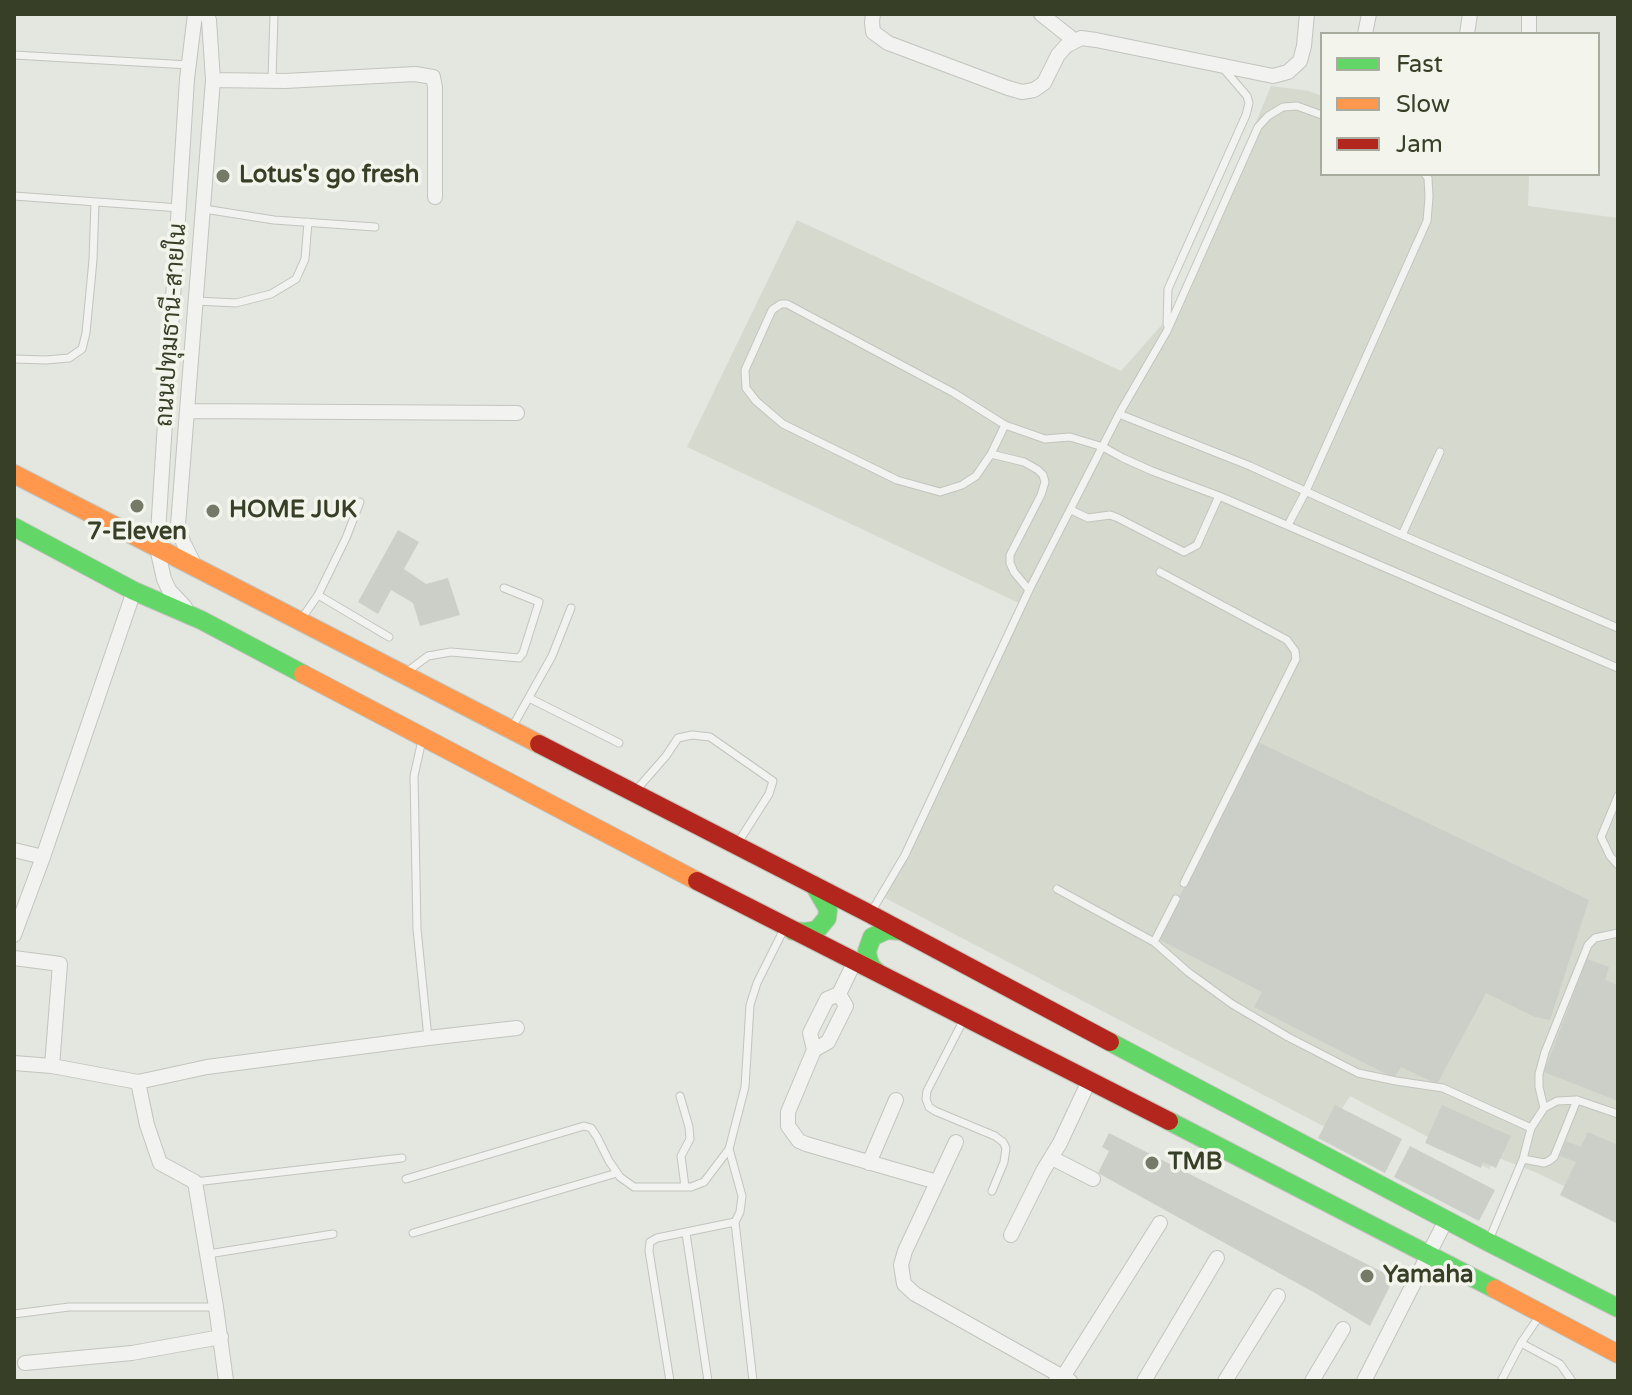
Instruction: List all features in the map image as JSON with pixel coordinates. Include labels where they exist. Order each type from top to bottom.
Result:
[{"type":"main road","points":[[14,474],[870,914],[1618,1308]]},
{"type":"main road","points":[[14,527],[134,591],[201,620],[788,929],[1618,1354]]},
{"type":"main road","points":[[788,929],[805,932],[817,930],[827,918],[825,901],[814,885]]},
{"type":"main road","points":[[877,972],[868,958],[872,937],[887,930],[901,931]]},
{"type":"street","name":"ถนนปทุมธานี-สายใน","points":[[195,14],[157,548],[159,565],[169,590],[179,603],[201,620]]},
{"type":"street","name":"ถนนปทุมธานี-สายใน","points":[[196,568],[178,525],[213,80],[206,14]]},
{"type":"street","points":[[873,14],[873,32],[888,43],[1022,92],[1034,90],[1044,83],[1058,55],[1066,46],[1081,38],[1273,76],[1288,72],[1300,61],[1307,14]]},
{"type":"street","points":[[1041,14],[1075,41]]},
{"type":"street","points":[[213,80],[415,74],[433,77],[435,197]]},
{"type":"street","points":[[180,208],[204,209]]},
{"type":"street","points":[[187,411],[517,413]]},
{"type":"street","points":[[14,935],[134,591]]},
{"type":"street","points":[[14,850],[43,857]]},
{"type":"street","points":[[14,958],[60,964],[52,1066]]},
{"type":"street","points":[[855,961],[839,994],[846,1006],[828,1042],[814,1050],[788,1112],[788,1126],[799,1141],[806,1144],[937,1182]]},
{"type":"street","points":[[14,1063],[52,1066],[138,1082],[207,1067],[517,1028]]},
{"type":"street","points":[[1011,1235],[1089,1081]]},
{"type":"street","points":[[138,1082],[147,1125],[160,1163],[195,1182],[226,1381]]},
{"type":"street","points":[[869,1163],[896,1100]]},
{"type":"street","points":[[956,1142],[905,1251],[901,1265],[904,1284],[915,1294],[1063,1380],[1160,1223]]},
{"type":"street","points":[[1052,1158],[1093,1179]]},
{"type":"street","points":[[1364,1381],[1446,1220]]},
{"type":"street","points":[[1144,1381],[1217,1258]]},
{"type":"street","points":[[1225,1381],[1278,1296]]},
{"type":"street","points":[[1312,1381],[1343,1329]]},
{"type":"street","points":[[25,1363],[132,1353],[221,1337]]},
{"type":"lane","points":[[272,80],[274,14]]},
{"type":"lane","points":[[14,55],[189,65]]},
{"type":"lane","points":[[1167,331],[1168,289],[1249,103],[1247,96],[1221,65]]},
{"type":"lane","points":[[870,914],[905,855],[1029,590],[1119,414],[1167,331],[1258,127],[1283,107],[1297,106],[1320,114]]},
{"type":"lane","points":[[1288,525],[1427,221],[1426,176]]},
{"type":"lane","points":[[14,196],[180,208]]},
{"type":"lane","points":[[14,359],[69,358],[82,349],[93,260],[95,202]]},
{"type":"lane","points":[[204,209],[274,220],[375,227]]},
{"type":"lane","points":[[196,301],[236,303],[271,294],[296,279],[305,259],[308,222]]},
{"type":"lane","points":[[1005,425],[976,476],[962,485],[940,492],[897,480],[783,424],[746,388],[745,370],[772,310],[787,304],[954,393],[1005,425],[1045,439],[1070,437],[1103,447],[1152,471],[1288,525],[1618,668]]},
{"type":"lane","points":[[1119,414],[1250,466],[1618,628]]},
{"type":"lane","points":[[1402,535],[1440,452]]},
{"type":"lane","points":[[991,454],[1024,462],[1038,470],[1045,482],[1010,555],[1014,572],[1029,590]]},
{"type":"lane","points":[[1071,510],[1088,518],[1110,515],[1184,552],[1197,545],[1219,496]]},
{"type":"lane","points":[[300,620],[318,595],[360,502]]},
{"type":"lane","points":[[1160,572],[1287,640],[1295,651],[1296,659],[1184,883]]},
{"type":"lane","points":[[403,674],[428,656],[451,652],[519,658],[539,602],[504,588]]},
{"type":"lane","points":[[318,595],[389,637]]},
{"type":"lane","points":[[510,729],[552,656],[571,608]]},
{"type":"lane","points":[[529,698],[619,743]]},
{"type":"lane","points":[[634,793],[678,738],[692,735],[710,737],[773,781],[769,794],[736,846]]},
{"type":"lane","points":[[423,738],[414,776],[414,791],[417,929],[428,1038]]},
{"type":"lane","points":[[1617,802],[1601,837],[1618,865]]},
{"type":"lane","points":[[1057,889],[1154,942],[1232,1004],[1358,1073],[1443,1088],[1531,1128]]},
{"type":"lane","points":[[1154,942],[1176,899]]},
{"type":"lane","points":[[406,1179],[584,1126],[591,1128],[617,1173],[634,1187],[691,1187],[704,1182],[729,1149],[745,1087],[750,1005],[757,983],[788,929]]},
{"type":"lane","points":[[1544,1108],[1539,1074],[1588,945],[1595,938],[1618,933]]},
{"type":"lane","points":[[965,1018],[927,1091],[926,1099],[935,1111],[1003,1142],[1006,1148],[1004,1162],[992,1191]]},
{"type":"lane","points":[[680,1096],[690,1139],[680,1165],[685,1187]]},
{"type":"lane","points":[[1523,1159],[1544,1163],[1554,1157],[1577,1100]]},
{"type":"lane","points":[[1488,1242],[1523,1159],[1531,1128],[1544,1108],[1557,1101],[1577,1100],[1618,1114]]},
{"type":"lane","points":[[729,1149],[742,1196],[735,1222],[753,1381]]},
{"type":"lane","points":[[195,1182],[402,1158]]},
{"type":"lane","points":[[413,1233],[617,1173]]},
{"type":"lane","points":[[670,1381],[650,1242],[735,1222]]},
{"type":"lane","points":[[686,1233],[708,1381]]},
{"type":"lane","points":[[208,1254],[333,1234]]},
{"type":"lane","points":[[14,1314],[69,1307],[216,1307]]},
{"type":"lane","points":[[1501,1381],[1521,1343],[1542,1313]]},
{"type":"lane","points":[[1521,1343],[1560,1364],[1572,1381]]},
{"type":"shaded area","points":[[1271,86],[1320,95],[1320,176],[1529,176],[1528,206],[1618,218],[1618,1212],[1496,1157],[1489,1169],[1350,1096],[1329,1129],[885,898],[1019,603],[687,447],[797,220],[1121,371],[1181,303]]},
{"type":"building","points":[[398,530],[419,542],[404,569],[426,584],[448,578],[460,615],[420,626],[413,603],[391,590],[378,614],[358,602]]},
{"type":"building","points":[[1258,742],[1589,900],[1550,1020],[1535,1017],[1486,993],[1437,1084],[1401,1067],[1394,1078],[1254,1007],[1262,992],[1158,939]]},
{"type":"building","points":[[1587,959],[1609,967],[1605,980],[1618,985],[1618,1101],[1544,1072]]},
{"type":"building","points":[[1335,1105],[1402,1139],[1385,1173],[1318,1138]]},
{"type":"building","points":[[1442,1105],[1511,1136],[1496,1168],[1483,1162],[1481,1168],[1425,1143]]},
{"type":"building","points":[[1588,1132],[1618,1145],[1618,1224],[1560,1195],[1576,1162],[1560,1156],[1566,1141],[1581,1147]]},
{"type":"building","points":[[1109,1133],[1394,1278],[1370,1326],[1098,1173],[1109,1151],[1102,1147]]},
{"type":"building","points":[[1410,1146],[1495,1190],[1479,1221],[1394,1177]]},
{"type":"traffic: fast","points":[[14,527],[134,591],[201,620],[303,674]]},
{"type":"traffic: fast","points":[[793,931],[817,930],[827,918],[828,909],[814,885]]},
{"type":"traffic: fast","points":[[877,972],[868,958],[872,937],[887,930],[901,931]]},
{"type":"traffic: fast","points":[[1110,1042],[1618,1308]]},
{"type":"traffic: fast","points":[[1169,1121],[1495,1289]]},
{"type":"traffic: slow","points":[[14,474],[539,744]]},
{"type":"traffic: slow","points":[[303,674],[697,881]]},
{"type":"traffic: slow","points":[[1495,1289],[1618,1354]]},
{"type":"traffic: jam","points":[[539,744],[870,914],[1110,1042]]},
{"type":"traffic: jam","points":[[697,881],[1169,1121]]},
{"type":"place","name":"Lotus's go fresh","points":[[223,176]]},
{"type":"place","name":"7-Eleven","points":[[137,506]]},
{"type":"place","name":"HOME JUK","points":[[213,511]]},
{"type":"place","name":"TMB","points":[[1152,1163]]},
{"type":"place","name":"Yamaha","points":[[1367,1276]]}]
